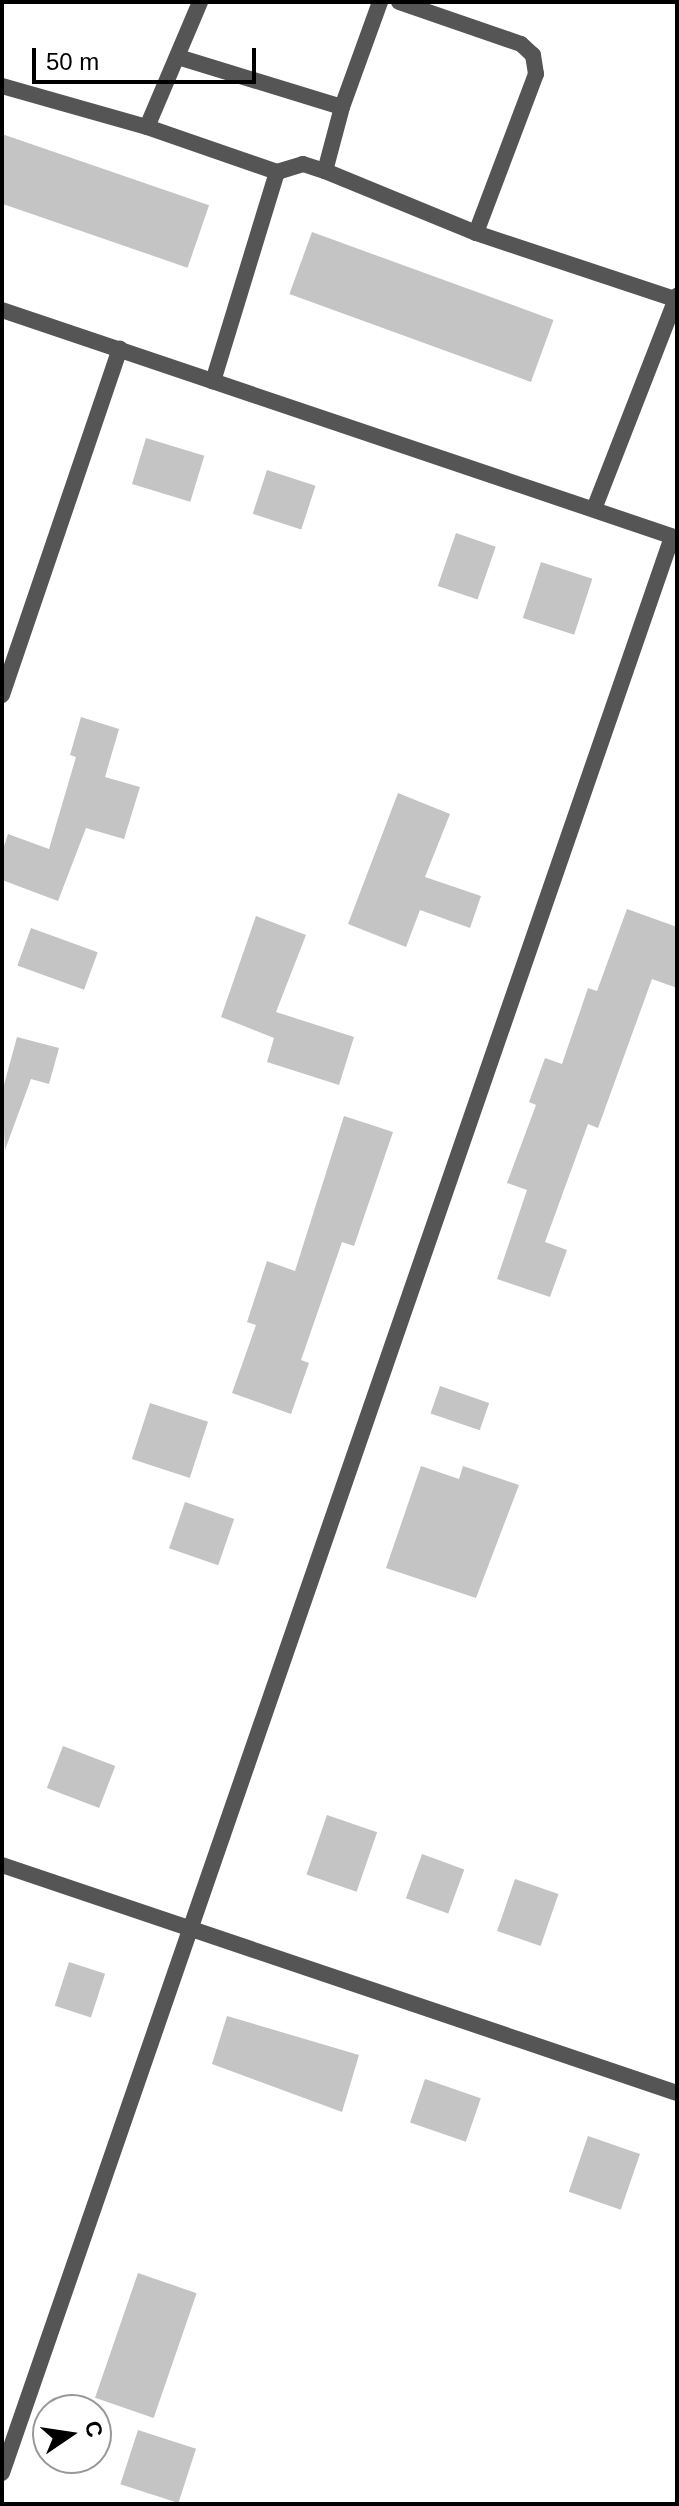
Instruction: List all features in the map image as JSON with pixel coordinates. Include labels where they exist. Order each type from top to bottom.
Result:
[{"type":"street","points":[[147,127],[200,2]]},
{"type":"street","points":[[325,171],[342,107],[380,2]]},
{"type":"street","points":[[399,2],[521,44],[533,55],[536,74],[476,233]]},
{"type":"street","points":[[178,57],[342,107]]},
{"type":"street","points":[[2,86],[147,127],[277,172],[303,164],[476,233],[677,298],[594,509]]},
{"type":"street","points":[[213,381],[277,172]]},
{"type":"street","points":[[2,310],[674,538],[2,2473]]},
{"type":"street","points":[[2,695],[120,349]]},
{"type":"street","points":[[2,1865],[677,2093]]},
{"type":"building","points":[[2,134],[209,205],[188,268],[2,204]]},
{"type":"building","points":[[312,232],[554,320],[531,382],[289,294]]},
{"type":"building","points":[[146,438],[204,456],[190,502],[132,484]]},
{"type":"building","points":[[267,470],[316,486],[301,530],[253,514]]},
{"type":"building","points":[[456,533],[496,547],[477,600],[438,586]]},
{"type":"building","points":[[541,562],[592,579],[574,635],[523,618]]},
{"type":"building","points":[[81,717],[119,729],[105,777],[140,787],[124,839],[86,828],[58,901],[2,880],[2,852],[8,834],[49,849],[76,757],[70,755]]},
{"type":"building","points":[[398,793],[450,814],[425,877],[481,896],[470,928],[420,910],[406,947],[348,924]]},
{"type":"building","points":[[627,909],[677,927],[677,988],[652,979],[598,1128],[588,1124],[545,1242],[567,1250],[550,1297],[497,1279],[527,1190],[507,1183],[536,1105],[529,1102],[545,1058],[562,1064],[588,988],[597,991]]},
{"type":"building","points":[[256,916],[306,935],[276,1012],[354,1037],[339,1085],[267,1062],[274,1038],[221,1017]]},
{"type":"building","points":[[31,928],[98,952],[84,990],[17,966]]},
{"type":"building","points":[[17,1037],[59,1048],[49,1084],[31,1079],[5,1150],[2,1092]]},
{"type":"building","points":[[344,1116],[393,1132],[354,1246],[342,1242],[301,1360],[309,1363],[291,1414],[232,1393],[256,1325],[247,1322],[267,1261],[295,1271]]},
{"type":"building","points":[[440,1386],[489,1403],[480,1430],[431,1413]]},
{"type":"building","points":[[150,1403],[208,1422],[190,1478],[132,1459]]},
{"type":"building","points":[[421,1466],[459,1479],[463,1466],[519,1485],[476,1598],[386,1568]]},
{"type":"building","points":[[185,1502],[234,1519],[218,1565],[169,1548]]},
{"type":"building","points":[[63,1746],[115,1766],[99,1808],[47,1788]]},
{"type":"building","points":[[327,1815],[377,1832],[357,1892],[306,1875]]},
{"type":"building","points":[[422,1854],[464,1869],[448,1914],[406,1898]]},
{"type":"building","points":[[515,1879],[558,1894],[541,1946],[497,1931]]},
{"type":"building","points":[[69,1962],[105,1974],[91,2017],[55,2006]]},
{"type":"building","points":[[227,2016],[359,2055],[342,2112],[212,2064]]},
{"type":"building","points":[[425,2079],[481,2098],[466,2142],[410,2122]]},
{"type":"building","points":[[588,2136],[640,2154],[621,2210],[569,2192]]},
{"type":"building","points":[[138,2273],[197,2293],[154,2418],[112,2404],[112,2394],[96,2394]]},
{"type":"building","points":[[138,2430],[196,2449],[178,2503],[120,2484]]}]
